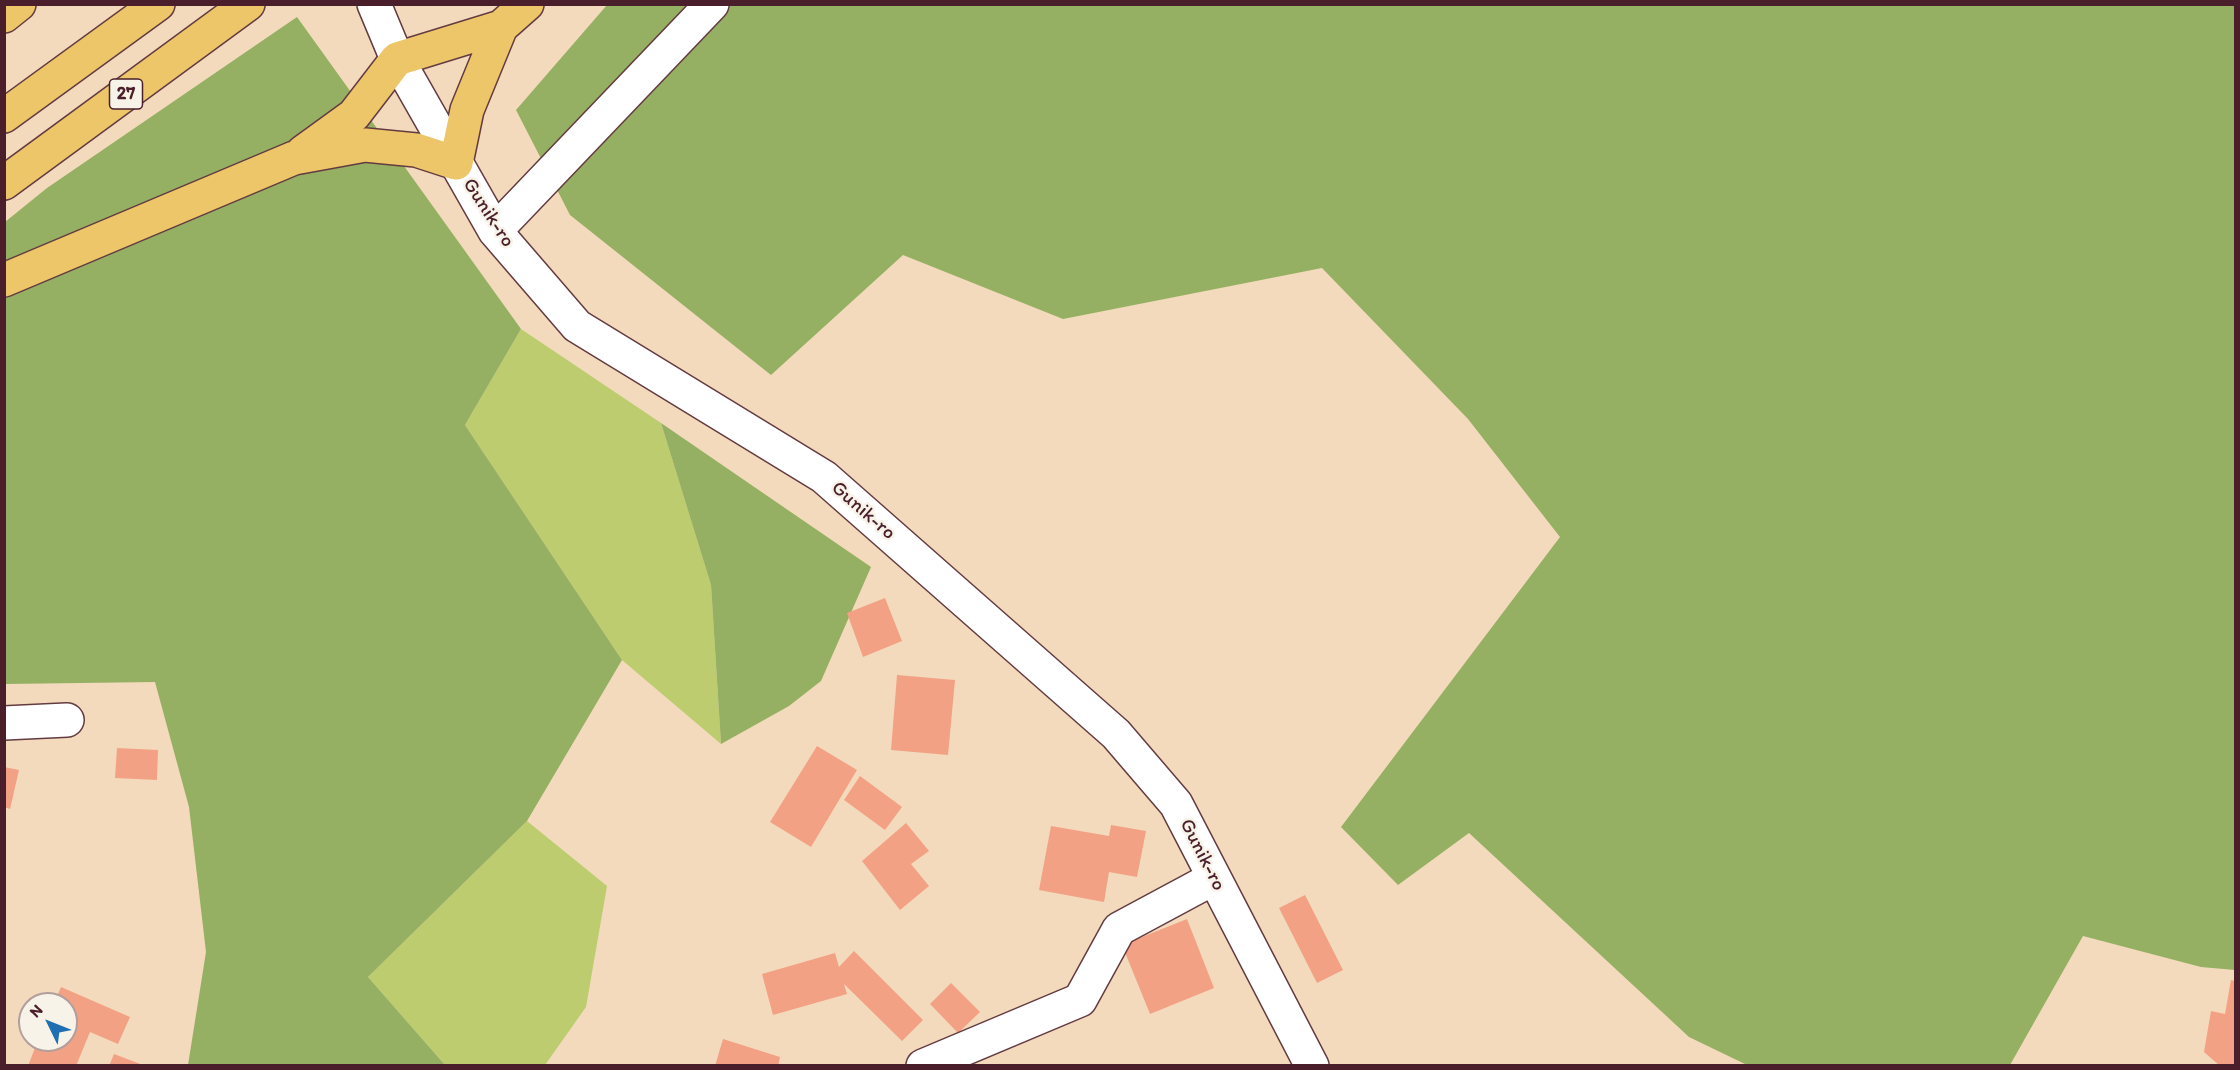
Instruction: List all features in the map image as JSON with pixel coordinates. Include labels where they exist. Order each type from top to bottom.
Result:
[{"type":"highway","points":[[4,16],[19,4]]},
{"type":"highway","points":[[4,116],[158,4]]},
{"type":"highway","name":"27","points":[[4,183],[248,4]]},
{"type":"highway","points":[[294,159],[354,115],[398,59],[501,27],[527,4]]},
{"type":"highway","points":[[4,280],[294,159],[364,145],[416,150],[456,163],[467,110],[501,27]]},
{"type":"street","name":"Gunik-ro","points":[[374,4],[398,59],[495,231],[577,326],[824,477],[1116,734],[1176,804],[1312,1065]]},
{"type":"street","points":[[495,231],[712,4]]},
{"type":"street","points":[[4,723],[67,720]]},
{"type":"street","points":[[923,1065],[1080,1000],[1119,928],[1214,878]]},
{"type":"green space","points":[[607,5],[2235,5],[2235,970],[2201,967],[2083,936],[2010,1065],[1747,1065],[1689,1037],[1469,833],[1398,885],[1341,827],[1560,537],[1468,419],[1322,268],[1063,319],[903,255],[771,375],[570,215],[516,110]]},
{"type":"green space","points":[[297,17],[521,329],[465,425],[622,660],[527,821],[368,977],[445,1065],[188,1065],[206,952],[189,807],[155,682],[5,684],[5,222],[47,188]]},
{"type":"green space","points":[[521,329],[661,423],[711,585],[721,744],[622,660],[465,425]]},
{"type":"green space","points":[[661,423],[871,567],[821,681],[789,706],[721,744],[711,585]]},
{"type":"green space","points":[[527,821],[607,886],[586,1007],[545,1065],[445,1065],[368,977]]},
{"type":"building","points":[[885,598],[902,641],[863,657],[847,613]]},
{"type":"building","points":[[897,675],[955,680],[948,755],[891,750]]},
{"type":"building","points":[[817,746],[857,770],[811,847],[770,822]]},
{"type":"building","points":[[117,748],[158,750],[157,780],[115,778]]},
{"type":"building","points":[[4,767],[19,770],[10,809],[4,807]]},
{"type":"building","points":[[860,776],[902,807],[885,830],[844,800]]},
{"type":"building","points":[[906,823],[929,851],[911,864],[929,886],[900,910],[862,861]]},
{"type":"building","points":[[1111,825],[1146,831],[1137,877],[1109,872],[1104,902],[1039,890],[1051,826],[1109,836]]},
{"type":"building","points":[[1305,895],[1343,970],[1317,983],[1279,908]]},
{"type":"building","points":[[1187,919],[1214,988],[1150,1014],[1122,945]]},
{"type":"building","points":[[854,951],[923,1020],[902,1041],[844,984],[847,994],[773,1015],[762,974],[835,953],[839,967]]},
{"type":"building","points":[[2231,980],[2236,981],[2236,1066],[2220,1066],[2204,1052],[2211,1011],[2225,1014]]},
{"type":"building","points":[[951,983],[980,1012],[958,1033],[930,1004]]},
{"type":"building","points":[[61,987],[72,992],[59,992]]},
{"type":"building","points":[[78,994],[130,1017],[118,1044],[90,1032],[76,1066],[28,1066],[33,1052],[78,1052]]},
{"type":"building","points":[[723,1039],[780,1057],[778,1066],[715,1066]]},
{"type":"building","points":[[114,1054],[143,1065],[143,1066],[109,1066]]}]
